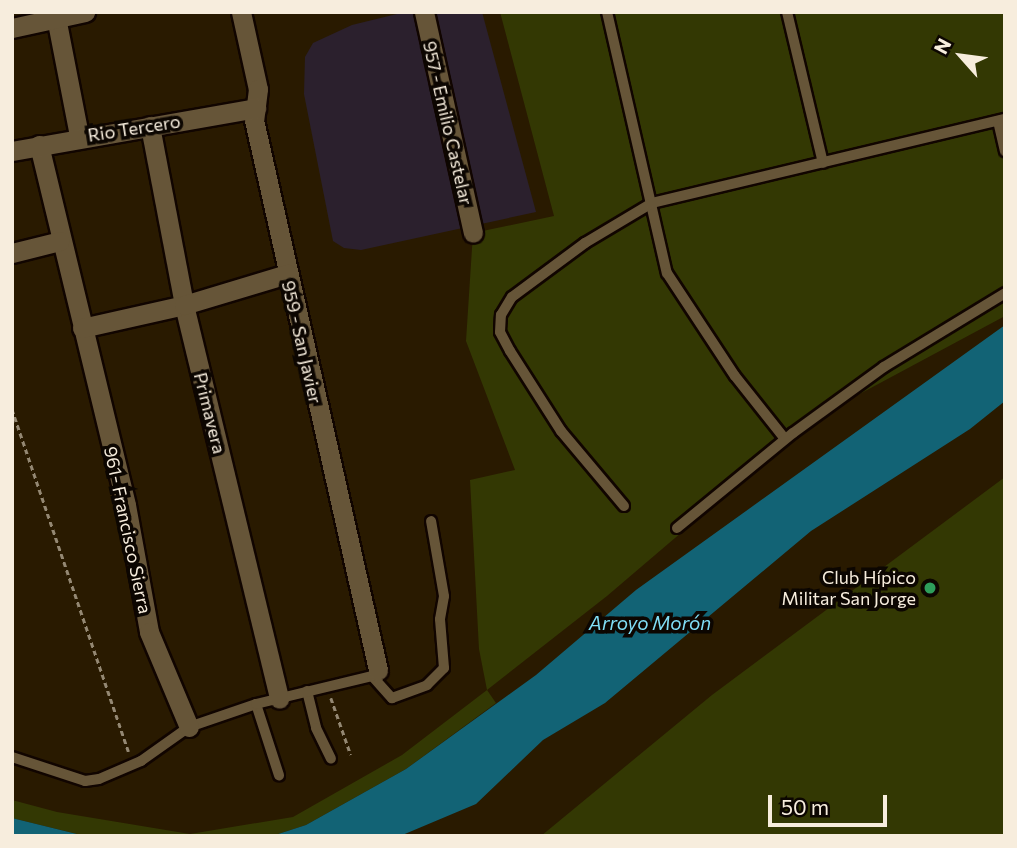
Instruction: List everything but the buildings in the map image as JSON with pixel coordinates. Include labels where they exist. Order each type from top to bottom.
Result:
[{"type":"street","points":[[12,28],[56,15],[85,12]]},
{"type":"street","name":"959 - San Javier","points":[[241,12],[258,89],[256,108],[287,274],[375,673]]},
{"type":"street","name":"957 - Emilio Castelar","points":[[424,12],[473,233]]},
{"type":"street","points":[[56,15],[79,136]]},
{"type":"street","name":"Rio Tercero","points":[[12,150],[79,136],[256,108]]},
{"type":"street","name":"Primavera","points":[[150,126],[184,305],[279,699]]},
{"type":"street","name":"961- Francisco Sierra","points":[[39,145],[60,241],[126,505],[149,632],[189,727]]},
{"type":"street","points":[[12,253],[60,241]]},
{"type":"street","points":[[82,328],[184,305],[287,274]]},
{"type":"lane","points":[[607,12],[674,289],[785,439]]},
{"type":"lane","points":[[787,12],[823,163]]},
{"type":"lane","points":[[624,506],[553,419],[500,332],[501,315],[512,297],[585,243],[652,202],[1001,120],[1005,151]]},
{"type":"lane","points":[[677,528],[785,439],[884,367],[1005,293]]},
{"type":"lane","points":[[12,757],[85,781],[137,763],[189,727],[256,704],[327,688],[375,673],[392,698],[427,685],[444,668],[440,619],[444,596],[431,521]]},
{"type":"lane","points":[[307,691],[316,728],[331,759]]},
{"type":"lane","points":[[256,704],[279,775]]},
{"type":"path","points":[[12,409],[137,763]]},
{"type":"path","points":[[327,688],[351,755]]},
{"type":"shaded area","points":[[405,12],[482,12],[536,212],[361,250],[344,248],[333,241],[304,94],[305,57],[313,43],[352,25]]},
{"type":"green space","points":[[500,12],[1005,12],[1005,316],[854,397],[777,451],[607,596],[487,690],[479,649],[470,480],[515,470],[466,341],[473,233],[554,216]]},
{"type":"green space","name":"Club Hípico Militar San Jorge","points":[[1005,477],[1005,836],[541,836],[712,695]]},
{"type":"green space","points":[[487,690],[496,703],[406,769],[306,825],[272,836],[85,836],[12,818],[12,800],[57,812],[190,834],[293,817],[402,755]]},
{"type":"water","name":"Arroyo Morón","points":[[1005,325],[1005,401],[970,429],[811,531],[605,703],[543,740],[476,804],[400,836],[272,836],[306,825],[406,769],[536,675],[636,590]]},
{"type":"water","points":[[12,818],[20,820],[85,836],[12,836]]},
{"type":"place","name":"Club Hípico Militar San Jorge","points":[[930,588]]}]
